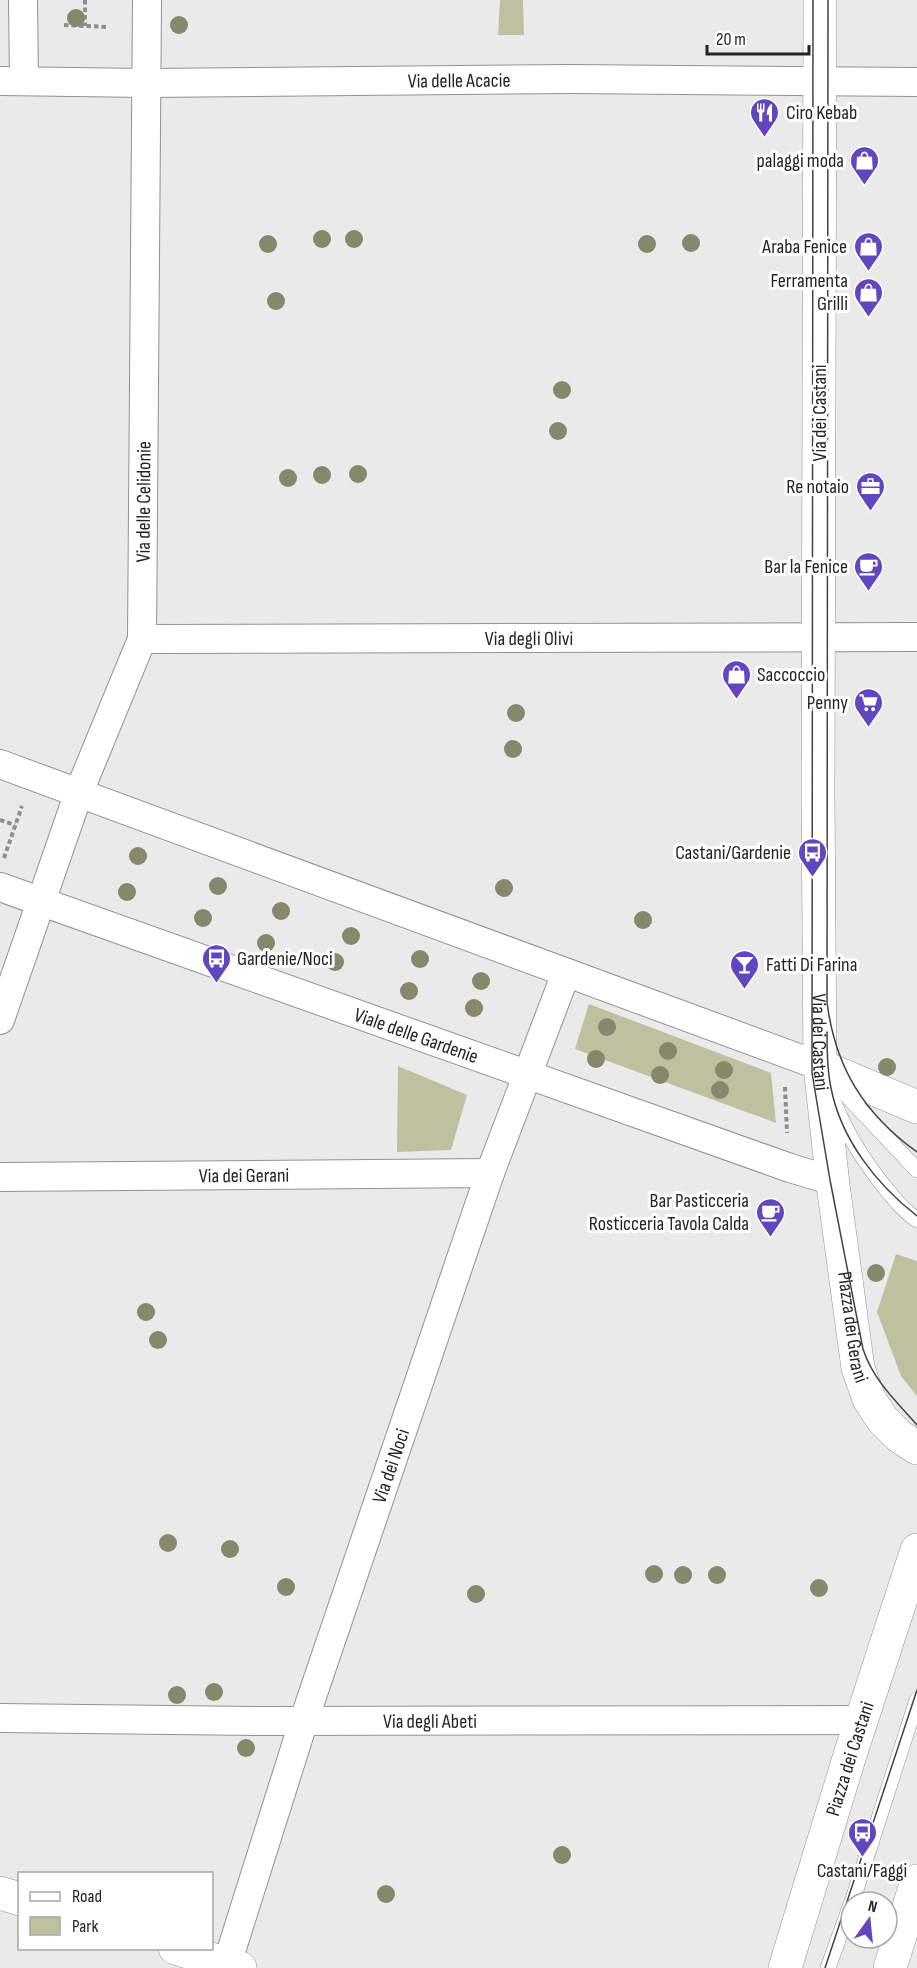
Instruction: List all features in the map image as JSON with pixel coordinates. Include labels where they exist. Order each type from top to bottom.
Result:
[{"type":"street","points":[[12,81],[23,0]]},
{"type":"street","name":"Via delle Celidonie","points":[[0,1020],[79,792],[142,639],[147,0]]},
{"type":"street","name":"Via dei Castani","points":[[820,0],[818,637],[820,1066],[833,1185]]},
{"type":"street","name":"Via delle Acacie","points":[[12,81],[147,83],[571,79],[917,82]]},
{"type":"street","name":"Via degli Olivi","points":[[142,639],[917,637]]},
{"type":"street","points":[[0,764],[820,1066],[917,1107]]},
{"type":"street","name":"Viale delle Gardenie","points":[[1,875],[42,902],[790,1168],[830,1180],[833,1185]]},
{"type":"street","name":"Via dei Noci","points":[[230,1967],[304,1720],[490,1173],[566,973]]},
{"type":"street","name":"Via dei Gerani","points":[[0,1177],[490,1173]]},
{"type":"street","name":"Piazza dei Gerani","points":[[833,1185],[854,1347],[861,1378],[869,1399],[883,1420],[899,1436],[917,1448]]},
{"type":"street","name":"Piazza dei Castani","points":[[785,1968],[861,1720],[917,1550]]},
{"type":"street","name":"Via degli Abeti","points":[[0,1718],[861,1720]]},
{"type":"street","points":[[890,1968],[917,1881]]},
{"type":"street","points":[[0,1893],[18,1898]]},
{"type":"street","points":[[181,1950],[230,1967]]},
{"type":"lane","points":[[820,1066],[915,1167]]},
{"type":"lane","points":[[820,1066],[848,1134],[858,1152],[894,1198],[917,1220]]},
{"type":"lane","points":[[855,1890],[917,1700]]},
{"type":"lane","points":[[828,1968],[839,1937]]},
{"type":"path","points":[[85,0],[85,26]]},
{"type":"path","points":[[64,26],[108,27]]},
{"type":"path","points":[[1,875],[24,799]]},
{"type":"path","points":[[0,819],[15,825]]},
{"type":"path","points":[[784,1076],[788,1143]]},
{"type":"green space","points":[[500,0],[523,0],[524,35],[498,35]]},
{"type":"green space","points":[[589,1004],[771,1073],[776,1123],[575,1049]]},
{"type":"green space","points":[[398,1066],[467,1095],[451,1150],[397,1152]]},
{"type":"green space","points":[[896,1254],[917,1261],[917,1396],[901,1376],[877,1312]]},
{"type":"tram line","points":[[813,0],[812,1073],[863,1349],[879,1380],[917,1425]]},
{"type":"tram line","points":[[828,0],[827,1002],[837,1048],[855,1087],[882,1122],[917,1152]]},
{"type":"tram line","points":[[827,1032],[830,1081],[843,1125],[874,1175],[917,1216]]},
{"type":"tram line","points":[[825,1968],[917,1690]]},
{"type":"place","name":"Ciro Kebab","points":[[765,138]]},
{"type":"place","name":"palaggi moda","points":[[865,186]]},
{"type":"place","name":"Araba Fenice","points":[[868,272]]},
{"type":"place","name":"Ferramenta Grilli","points":[[869,318]]},
{"type":"place","name":"Re notaio","points":[[870,512]]},
{"type":"place","name":"Bar la Fenice","points":[[869,592]]},
{"type":"place","name":"Saccoccio","points":[[736,700]]},
{"type":"place","name":"Penny","points":[[869,728]]},
{"type":"place","name":"Castani/Gardenie","points":[[812,878]]},
{"type":"place","name":"Gardenie/Noci","points":[[216,984]]},
{"type":"place","name":"Fatti Di Farina","points":[[745,990]]},
{"type":"place","name":"Bar Pasticceria Rosticceria Tavola Calda","points":[[770,1238]]},
{"type":"place","name":"Castani/Faggi","points":[[862,1858]]}]
